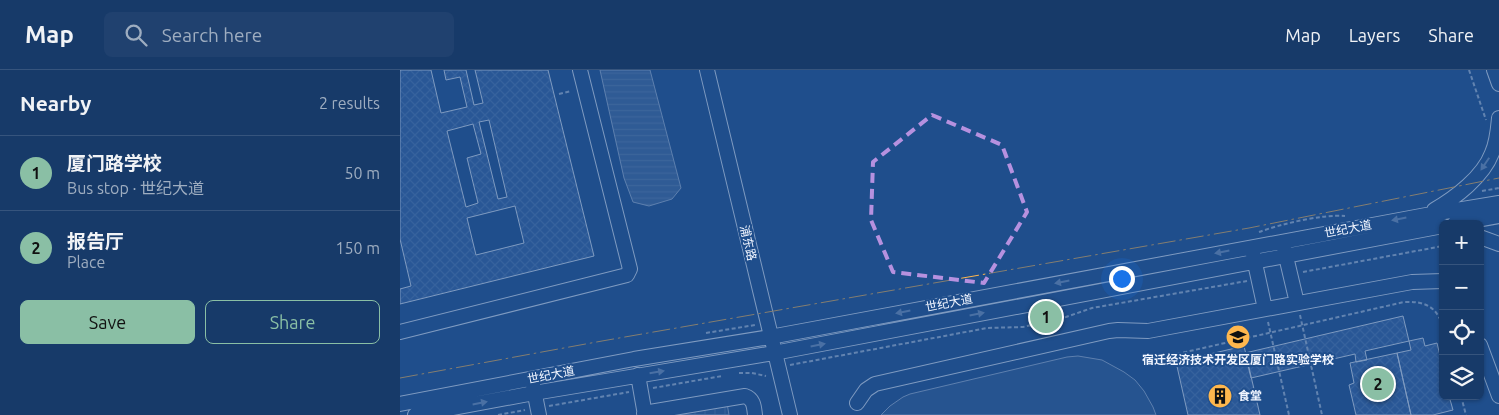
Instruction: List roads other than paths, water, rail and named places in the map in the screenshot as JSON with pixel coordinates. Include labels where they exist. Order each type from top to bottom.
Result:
[{"type":"street","points":[[400,332],[627,275],[630,269],[580,70]]},
{"type":"street","name":"浦东路","points":[[707,70],[768,330],[790,415]]},
{"type":"street","points":[[1494,70],[1499,84]]},
{"type":"street","points":[[1435,224],[1450,201],[1464,190],[1483,168],[1492,153],[1499,118]]},
{"type":"street","name":"世纪大道","points":[[400,404],[534,386],[776,360],[1435,224],[1499,203]]},
{"type":"street","points":[[1476,220],[1499,216]]},
{"type":"street","name":"世纪大道","points":[[415,415],[634,359],[768,330],[1283,241],[1435,224]]},
{"type":"street","points":[[1484,238],[1499,244]]},
{"type":"street","points":[[1283,241],[1297,303]]},
{"type":"street","points":[[1251,247],[1265,309]]},
{"type":"street","points":[[857,404],[866,390],[876,384],[1109,331],[1148,331],[1412,282],[1439,281]]},
{"type":"street","points":[[1484,355],[1499,396]]},
{"type":"street","points":[[638,375],[644,414],[745,396],[752,402],[755,415]]},
{"type":"street","points":[[534,386],[539,415]]},
{"type":"place","name":"厦门路学校","points":[[1046,317]]},
{"type":"place","name":"宿迁经济技术开发区厦门路实验学校","points":[[1238,337]]},
{"type":"place","name":"报告厅","points":[[1378,384]]},
{"type":"place","name":"食堂","points":[[1220,396]]}]
